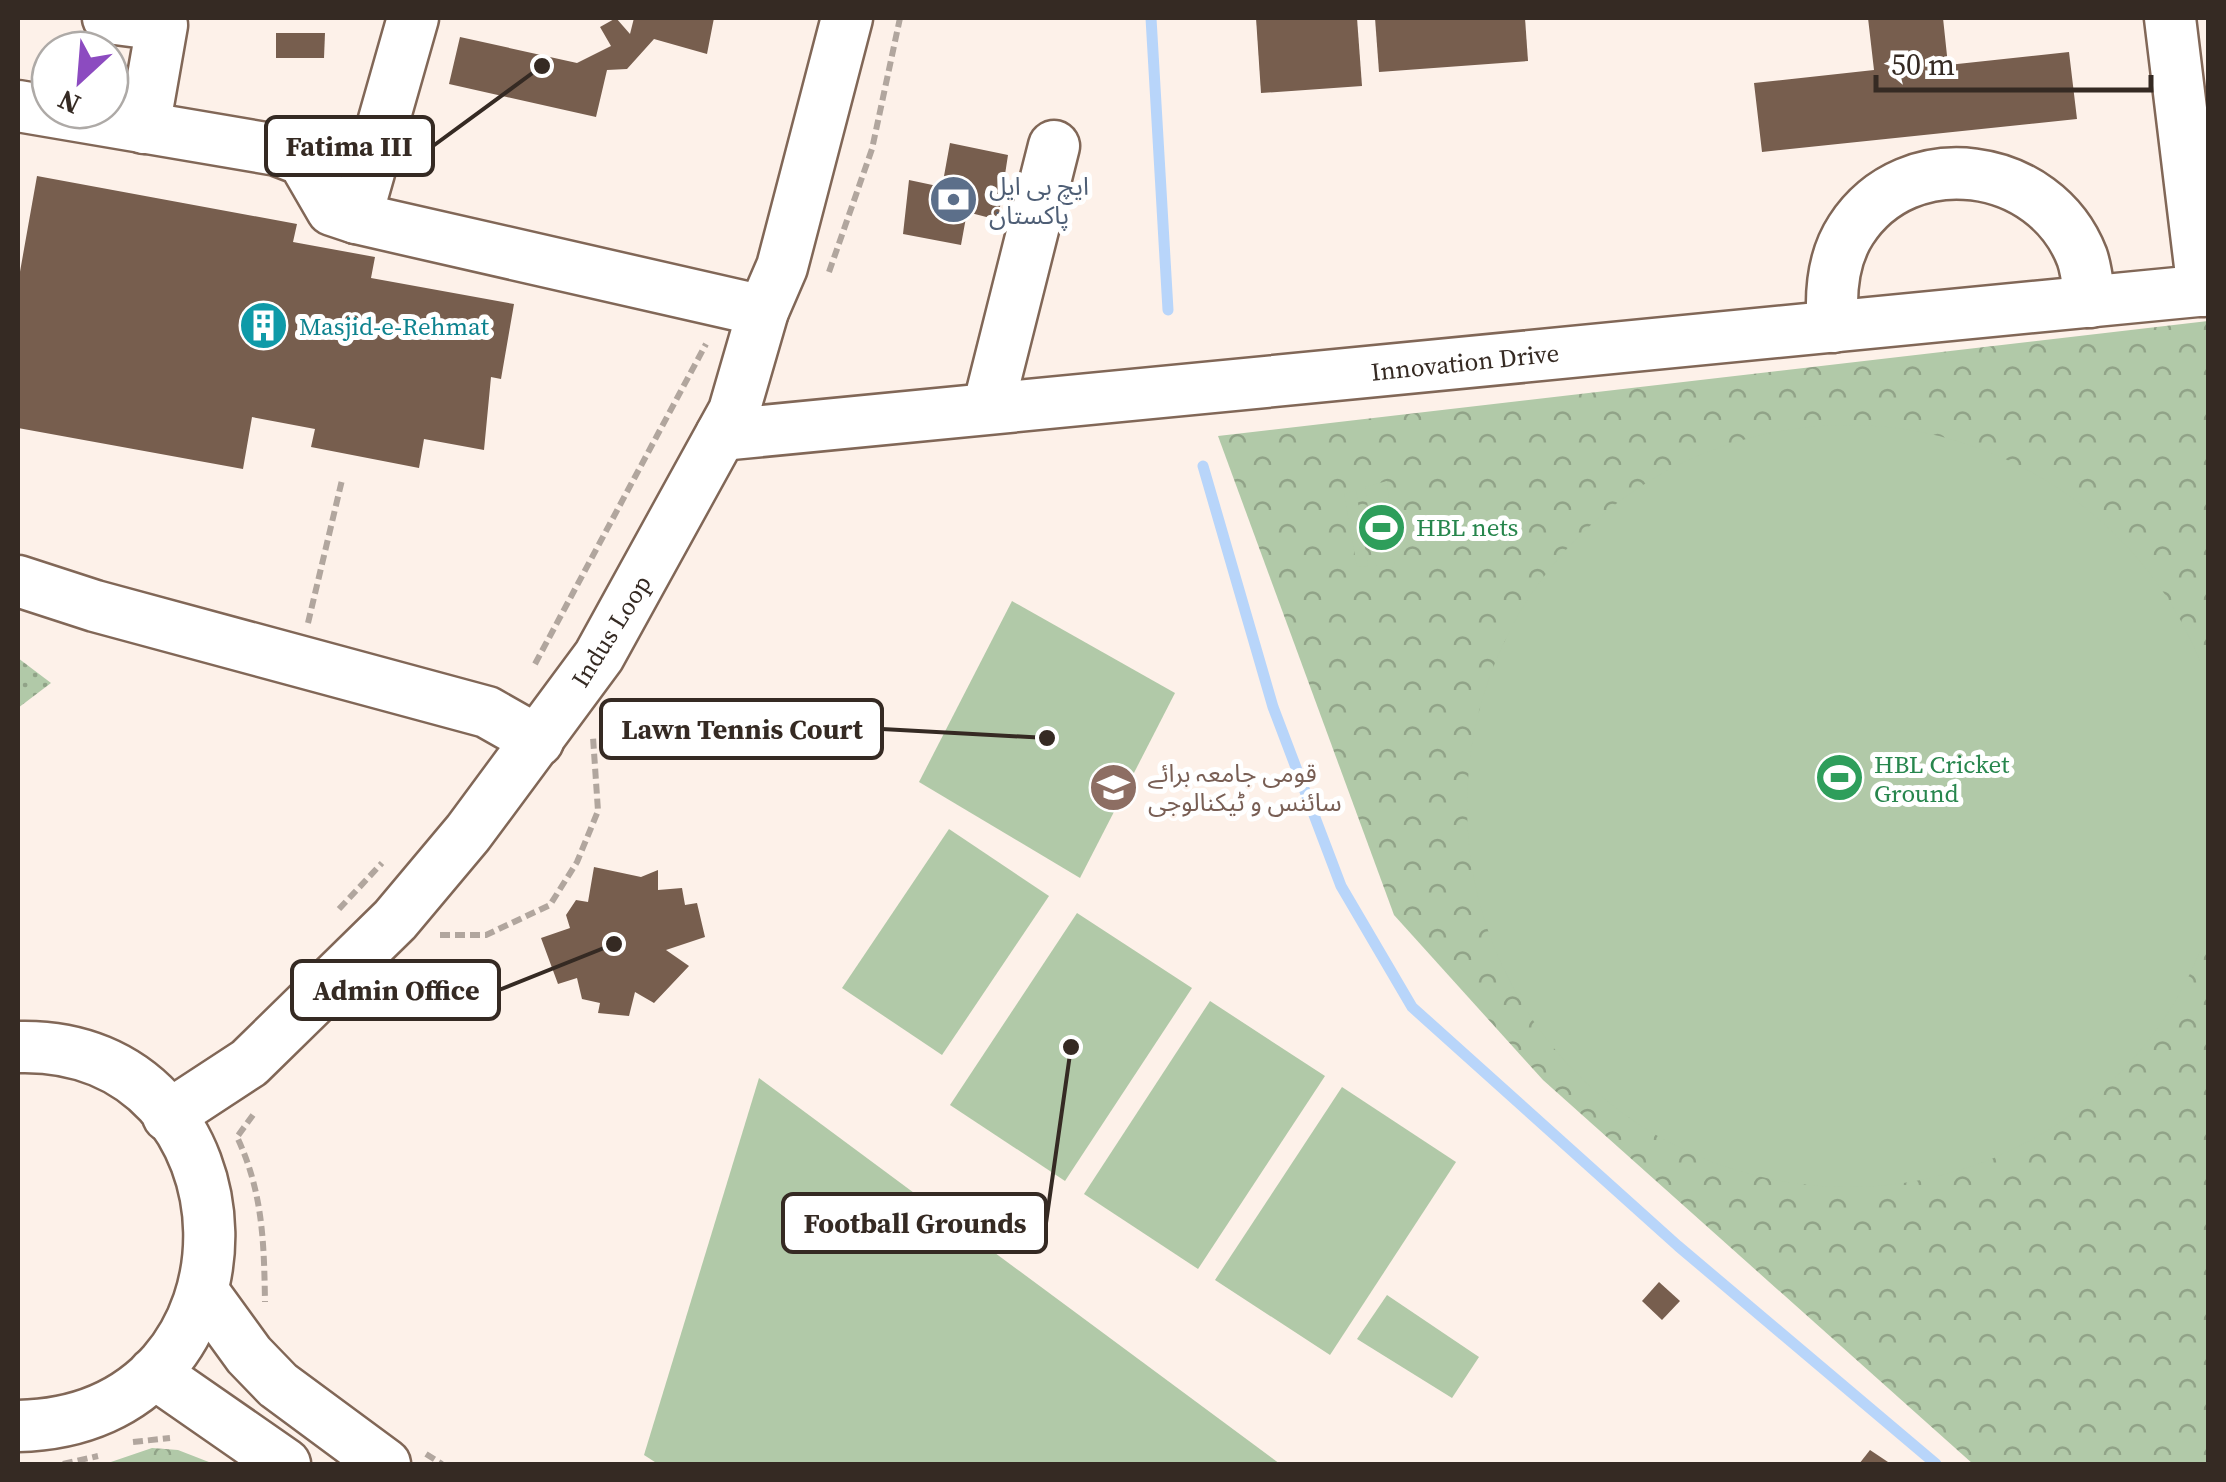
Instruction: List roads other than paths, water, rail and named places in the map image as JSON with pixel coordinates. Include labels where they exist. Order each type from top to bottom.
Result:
[{"type":"street","points":[[108,18],[162,25],[144,128]]},
{"type":"street","points":[[356,218],[412,18]]},
{"type":"street","name":"Indus Loop","points":[[168,1116],[248,1063],[314,1002],[407,905],[542,736],[609,639],[734,412],[744,309],[787,248],[847,18]]},
{"type":"street","points":[[2170,18],[2206,291]]},
{"type":"street","points":[[18,106],[277,150],[302,160],[332,210],[744,309]]},
{"type":"street","points":[[988,408],[1054,146]]},
{"type":"street","points":[[1833,327],[1832,274],[1850,230],[1883,196],[1926,175],[1974,172],[2020,185],[2057,215],[2082,256],[2090,302]]},
{"type":"street","name":"Innovation Drive","points":[[721,435],[2206,291]]},
{"type":"street","points":[[18,581],[94,606],[300,658],[487,712],[542,736]]},
{"type":"street","points":[[18,1047],[66,1052],[100,1064],[130,1080],[168,1116],[194,1157],[209,1203],[212,1245],[204,1293],[182,1340],[154,1372],[122,1398],[86,1416],[18,1426]]},
{"type":"street","points":[[204,1293],[249,1355],[278,1385],[398,1454]]},
{"type":"street","points":[[154,1372],[285,1464]]},
{"type":"waterway","points":[[1151,18],[1168,310]]},
{"type":"waterway","points":[[1203,466],[1273,707],[1341,886],[1412,1007],[1678,1246],[1936,1464]]},
{"type":"place","name":"Fatima III","points":[[542,66]]},
{"type":"place","name":"ایچ بی ایل پاکستان","points":[[954,200]]},
{"type":"place","name":"Masjid-e-Rehmat","points":[[264,326]]},
{"type":"place","name":"HBL nets","points":[[1381,527]]},
{"type":"place","name":"Lawn Tennis Court","points":[[1047,738]]},
{"type":"place","name":"HBL Cricket Ground","points":[[1839,778]]},
{"type":"place","name":"قومی جامعہ برائے سائنس و ٹیکنالوجی","points":[[1113,787]]},
{"type":"place","name":"Admin Office","points":[[614,944]]},
{"type":"place","name":"Football Grounds","points":[[1071,1047]]}]
